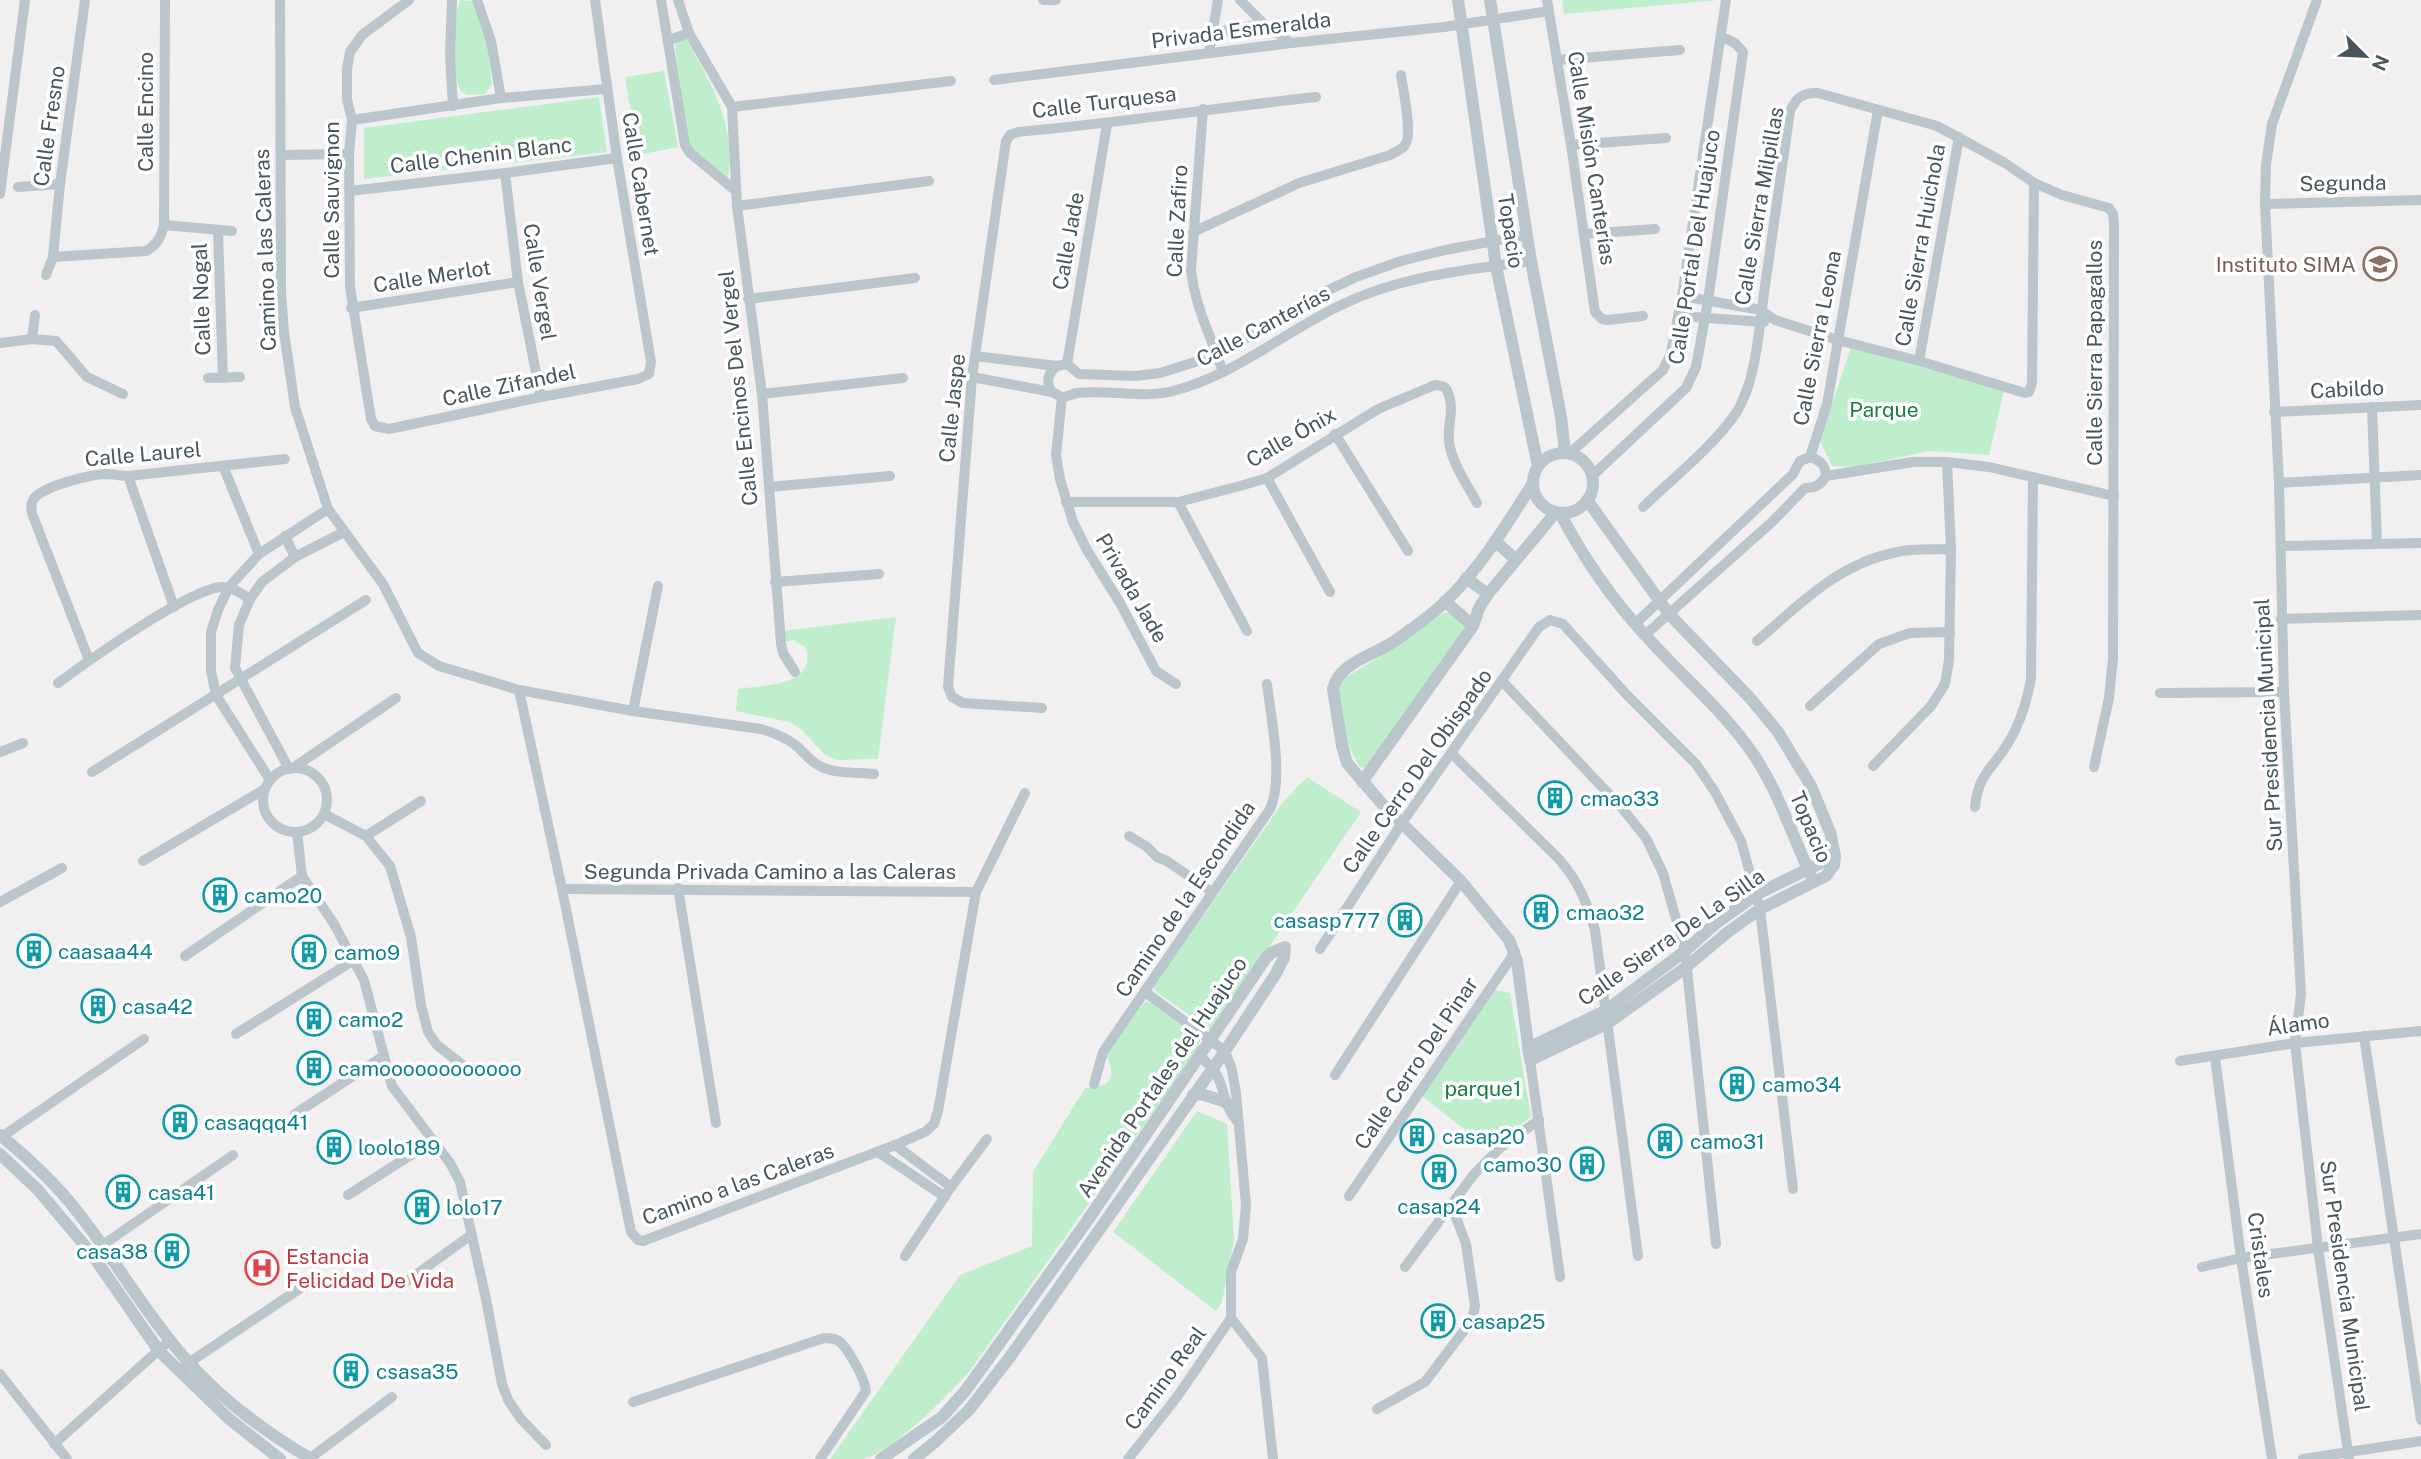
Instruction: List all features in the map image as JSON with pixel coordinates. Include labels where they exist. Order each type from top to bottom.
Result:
[{"type":"street","points":[[0,194],[25,0]]},
{"type":"street","name":"Calle Fresno","points":[[46,275],[53,257],[85,0]]},
{"type":"street","name":"Calle Encino","points":[[164,225],[165,0]]},
{"type":"street","name":"Camino a las Caleras","points":[[280,0],[284,332],[295,407],[328,509],[383,584],[418,653],[439,666],[519,690],[634,711],[761,729],[790,740],[821,767],[874,774]]},
{"type":"street","name":"Calle Sauvignon","points":[[375,426],[371,419],[351,308],[349,154],[352,120],[346,88],[350,52],[362,35],[409,0]]},
{"type":"street","points":[[452,0],[450,56],[453,106]]},
{"type":"street","points":[[477,0],[491,41],[501,98]]},
{"type":"street","name":"Calle Cabernet","points":[[595,0],[606,89],[651,362],[649,373]]},
{"type":"street","points":[[661,0],[685,145],[690,153],[736,191]]},
{"type":"street","name":"Calle Encinos Del Vergel","points":[[678,0],[689,33],[732,107],[737,206],[762,394],[781,644],[783,653],[795,672]]},
{"type":"street","points":[[1043,0],[1056,0]]},
{"type":"street","points":[[1209,53],[1218,0]]},
{"type":"street","points":[[1240,0],[1264,24],[1291,43]]},
{"type":"street","name":"Topacio","points":[[1458,0],[1496,265],[1538,466]]},
{"type":"street","name":"Topacio","points":[[1490,0],[1531,261],[1567,453]]},
{"type":"street","name":"Calle Misión Canterías","points":[[1547,0],[1595,312],[1602,319],[1643,316]]},
{"type":"street","name":"Calle Portal Del Huajuco","points":[[1567,453],[1662,370],[1671,353],[1679,316],[1727,0]]},
{"type":"street","name":"Sur Presidencia Municipal","points":[[2317,0],[2272,124],[2266,165],[2265,204],[2279,483],[2284,692],[2301,993],[2295,1043],[2318,1248],[2348,1456]]},
{"type":"street","name":"Privada Esmeralda","points":[[994,80],[1462,25],[1549,12]]},
{"type":"street","points":[[1212,33],[1264,24]]},
{"type":"street","points":[[669,40],[689,33]]},
{"type":"street","name":"Calle Portal Del Huajuco","points":[[1592,476],[1686,388],[1696,367],[1706,319],[1743,52],[1735,43],[1722,37]]},
{"type":"street","points":[[1558,60],[1680,50]]},
{"type":"street","points":[[1193,232],[1299,183],[1390,155],[1405,145],[1408,131],[1401,75]]},
{"type":"street","points":[[732,107],[951,81]]},
{"type":"street","points":[[352,120],[501,98],[606,89]]},
{"type":"street","name":"Calle Sierra Milpillas","points":[[1643,507],[1720,432],[1734,415],[1749,382],[1790,111],[1801,95],[1808,92],[1878,110]]},
{"type":"street","name":"Calle Turquesa","points":[[1010,135],[1316,97]]},
{"type":"street","name":"Calle Zafiro","points":[[1203,109],[1191,271],[1202,322],[1223,372]]},
{"type":"street","points":[[1682,296],[1761,310],[1775,320],[1838,340],[1919,360],[2020,394],[2028,391],[2032,383],[2034,183],[1937,126],[1878,110]]},
{"type":"street","name":"Calle Sierra Leona","points":[[1635,624],[1793,474],[1801,461],[1810,457],[1827,404],[1878,110]]},
{"type":"street","name":"Calle Jade","points":[[1052,392],[1048,384],[1049,376],[1062,365],[1107,124]]},
{"type":"street","name":"Calle Jaspe","points":[[1010,135],[1003,152],[972,377],[947,687],[952,696],[963,703],[1042,708]]},
{"type":"street","name":"Calle Sierra Huichola","points":[[1919,360],[1959,137]]},
{"type":"street","points":[[1571,145],[1666,138]]},
{"type":"street","points":[[281,155],[349,154]]},
{"type":"street","name":"Calle Chenin Blanc","points":[[350,191],[617,158]]},
{"type":"street","name":"Calle Vergel","points":[[505,173],[518,282],[541,397]]},
{"type":"street","points":[[737,206],[929,181]]},
{"type":"street","name":"Calle Sierra Papagallos","points":[[2034,183],[2111,210],[2114,225],[2112,677],[2094,767]]},
{"type":"street","points":[[18,187],[60,184]]},
{"type":"street","name":"Segunda","points":[[2265,204],[2421,200]]},
{"type":"street","name":"Calle Nogal","points":[[53,257],[146,251],[157,243],[164,225],[218,232],[223,378]]},
{"type":"street","points":[[1584,234],[1655,229]]},
{"type":"street","points":[[218,232],[232,231]]},
{"type":"street","name":"Calle Canterías","points":[[1079,374],[1135,376],[1160,373],[1217,355],[1318,295],[1356,277],[1401,261],[1445,250],[1527,235]]},
{"type":"street","points":[[1445,250],[1449,271]]},
{"type":"street","name":"Calle Canterías","points":[[1062,397],[1075,393],[1138,395],[1171,391],[1199,383],[1257,355],[1341,305],[1393,286],[1449,271],[1531,261]]},
{"type":"street","points":[[748,299],[915,278]]},
{"type":"street","name":"Calle Merlot","points":[[351,308],[518,282]]},
{"type":"street","points":[[32,339],[35,315]]},
{"type":"street","points":[[1679,316],[1759,324],[1775,320]]},
{"type":"street","points":[[0,343],[32,339],[56,341],[87,376],[123,394]]},
{"type":"street","points":[[975,356],[1062,365],[1079,374],[1081,380],[1075,393]]},
{"type":"street","name":"Calle Zifandel","points":[[375,426],[382,429],[398,428],[638,379],[649,373]]},
{"type":"street","points":[[208,378],[240,377]]},
{"type":"street","points":[[972,377],[1052,392],[1062,397],[1056,455],[1066,502]]},
{"type":"street","points":[[762,394],[904,378]]},
{"type":"street","name":"Calle Ónix","points":[[1066,502],[1178,502],[1267,478],[1335,434],[1399,398],[1431,386],[1443,386],[1451,400],[1448,439],[1450,448],[1477,503]]},
{"type":"street","name":"Cabildo","points":[[2274,412],[2421,405]]},
{"type":"street","points":[[2372,407],[2377,544]]},
{"type":"street","points":[[1335,434],[1408,551]]},
{"type":"street","points":[[1533,483],[1539,502],[1558,513],[1571,512],[1587,500],[1593,484],[1588,465],[1580,457],[1554,453],[1545,458],[1538,466],[1533,483],[1496,541],[1446,601],[1387,648],[1345,668],[1335,683],[1333,698],[1347,763],[1362,782],[1461,881],[1496,921],[1515,952],[1560,1277]]},
{"type":"street","points":[[1793,474],[1798,485],[1805,488],[1812,488],[1822,482],[1826,476],[1825,467],[1822,462],[1810,457]]},
{"type":"street","name":"Calle Laurel","points":[[89,660],[33,516],[32,502],[40,492],[75,479],[107,474],[128,477],[285,459]]},
{"type":"street","points":[[1826,476],[1913,463],[1947,462],[1989,467],[2114,496]]},
{"type":"street","points":[[1873,766],[1942,692],[1948,667],[1950,632],[1951,549],[1947,462]]},
{"type":"street","points":[[223,466],[259,554]]},
{"type":"street","points":[[2279,483],[2421,475]]},
{"type":"street","points":[[769,487],[890,476]]},
{"type":"street","points":[[128,477],[174,607]]},
{"type":"street","points":[[1267,478],[1330,592]]},
{"type":"street","points":[[1975,807],[1979,783],[2012,735],[2029,694],[2033,478]]},
{"type":"street","points":[[1644,635],[1772,522],[1805,488]]},
{"type":"street","name":"Topacio","points":[[1558,513],[1583,556],[1644,635],[1711,702],[1747,744],[1777,795],[1814,882],[1831,872],[1835,856],[1830,832],[1811,786],[1778,732],[1750,698],[1669,614],[1587,500]]},
{"type":"street","name":"Privada Jade","points":[[1066,502],[1087,550],[1121,603],[1156,671],[1176,684]]},
{"type":"street","points":[[1178,502],[1247,631]]},
{"type":"street","points":[[291,769],[304,770],[314,775],[326,792],[324,814],[313,827],[297,832],[286,831],[269,820],[263,799],[268,784],[216,695],[211,671],[211,632],[229,587],[259,554],[328,509]]},
{"type":"street","points":[[1362,782],[1473,626],[1479,608],[1488,594],[1558,513]]},
{"type":"street","points":[[291,769],[235,668],[239,625],[250,599],[262,582],[295,557],[344,532]]},
{"type":"street","points":[[285,536],[295,557]]},
{"type":"street","points":[[1496,541],[1516,560]]},
{"type":"street","points":[[2281,546],[2421,543]]},
{"type":"street","points":[[1757,641],[1807,597],[1849,567],[1900,551],[1951,549]]},
{"type":"street","points":[[1696,565],[1707,578]]},
{"type":"street","points":[[775,582],[879,574]]},
{"type":"street","points":[[1466,578],[1488,594]]},
{"type":"street","points":[[634,711],[658,586]]},
{"type":"street","points":[[58,684],[89,660],[174,607],[211,589],[229,587],[250,599]]},
{"type":"street","points":[[92,772],[366,600]]},
{"type":"street","points":[[1446,601],[1473,626]]},
{"type":"street","points":[[2281,619],[2421,615]]},
{"type":"street","name":"Calle Cerro Del Obispado","points":[[1320,949],[1451,752],[1503,682],[1539,627],[1550,620],[1563,624],[1627,695],[1696,764],[1715,792],[1741,841],[1757,894]]},
{"type":"street","points":[[1810,706],[1879,644],[1910,633],[1950,632]]},
{"type":"street","points":[[1503,682],[1622,808],[1646,838],[1663,873],[1685,951],[1716,1244]]},
{"type":"street","name":"Camino de la Escondida","points":[[1094,1084],[1103,1052],[1275,799],[1277,781],[1267,684]]},
{"type":"street","name":"Camino a las Caleras","points":[[519,690],[634,1237],[643,1241],[878,1152],[925,1132],[934,1124],[976,892],[1025,793]]},
{"type":"street","points":[[2160,693],[2284,692]]},
{"type":"street","points":[[143,861],[268,784],[279,773],[291,769],[396,698]]},
{"type":"street","points":[[0,752],[23,743]]},
{"type":"street","points":[[1451,752],[1575,876],[1585,897],[1595,930],[1638,1256]]},
{"type":"street","points":[[366,836],[421,801]]},
{"type":"street","points":[[324,814],[366,836],[379,849],[395,878],[411,937],[421,1005],[428,1032],[437,1045],[469,1070]]},
{"type":"street","points":[[297,832],[302,876],[364,981],[382,1057],[392,1086],[450,1163],[460,1182],[502,1384],[508,1400],[521,1419],[546,1445]]},
{"type":"street","points":[[1129,836],[1212,892]]},
{"type":"street","name":"Calle Sierra De La Silla","points":[[1606,1017],[1715,924],[1757,894],[1835,856]]},
{"type":"street","points":[[0,902],[62,868]]},
{"type":"street","points":[[185,956],[302,876]]},
{"type":"street","points":[[1335,1075],[1461,881]]},
{"type":"street","name":"Calle Sierra De La Silla","points":[[1529,1054],[1606,1017],[1685,968],[1760,909],[1814,882]]},
{"type":"street","points":[[678,888],[716,1123]]},
{"type":"street","name":"Segunda Privada Camino a las Caleras","points":[[562,889],[976,892]]},
{"type":"street","points":[[1757,894],[1793,1189]]},
{"type":"street","name":"Avenida Portales del Huajuco","points":[[881,1459],[942,1417],[966,1390],[1200,1057],[1266,958],[1285,947],[1284,958],[1275,975],[1097,1234],[969,1410],[918,1458]]},
{"type":"street","name":"Calle Cerro Del Pinar","points":[[1349,1196],[1515,952]]},
{"type":"street","points":[[236,1034],[354,960]]},
{"type":"street","points":[[1145,992],[1225,1051],[1232,1070],[1246,1224],[1231,1272],[1231,1318],[1262,1358],[1273,1459]]},
{"type":"street","name":"Álamo","points":[[2180,1061],[2295,1043],[2421,1031]]},
{"type":"street","points":[[2364,1036],[2396,1237],[2421,1420]]},
{"type":"street","points":[[144,1039],[1,1136],[45,1175],[75,1209],[170,1340],[228,1401],[271,1434],[310,1459],[392,1397]]},
{"type":"street","points":[[295,1115],[382,1057]]},
{"type":"street","points":[[1200,1057],[1213,1066],[1230,1113],[1238,1121]]},
{"type":"street","name":"Cristales","points":[[2215,1057],[2241,1258],[2272,1459]]},
{"type":"street","points":[[1192,1095],[1201,1094],[1226,1102]]},
{"type":"street","points":[[1405,1267],[1486,1161],[1539,1121]]},
{"type":"street","points":[[905,1256],[987,1139]]},
{"type":"street","points":[[348,1195],[433,1141]]},
{"type":"street","points":[[895,1145],[951,1187]]},
{"type":"street","points":[[878,1152],[945,1197]]},
{"type":"street","points":[[0,1154],[38,1189],[91,1254],[159,1351],[228,1418],[279,1459]]},
{"type":"street","points":[[91,1254],[233,1155]]},
{"type":"street","points":[[1377,1409],[1425,1382],[1472,1320],[1475,1306],[1466,1244],[1451,1204]]},
{"type":"street","points":[[2202,1267],[2241,1258],[2421,1234]]},
{"type":"street","points":[[403,1284],[471,1235]]},
{"type":"street","points":[[179,1371],[317,1278]]},
{"type":"street","name":"Camino Real","points":[[1128,1459],[1177,1398],[1231,1318]]},
{"type":"street","points":[[633,1402],[824,1338],[832,1338],[840,1342],[865,1381],[866,1391],[820,1459]]},
{"type":"street","points":[[54,1444],[170,1340]]},
{"type":"street","points":[[0,1374],[67,1459]]},
{"type":"street","points":[[910,1441],[918,1458]]},
{"type":"street","points":[[2303,1459],[2348,1456],[2421,1441]]},
{"type":"green space","points":[[461,0],[472,1],[487,43],[492,84],[485,94],[467,95],[460,90],[457,79],[455,29]]},
{"type":"green space","points":[[1562,0],[1718,0],[1564,14]]},
{"type":"green space","points":[[687,40],[720,106],[729,141],[728,178],[698,155],[686,136],[675,45]]},
{"type":"green space","points":[[664,71],[678,147],[638,155],[625,77]]},
{"type":"green space","points":[[599,97],[607,152],[364,179],[364,128]]},
{"type":"green space","name":"Parque","points":[[1851,347],[2004,391],[1989,455],[1929,451],[1856,467],[1832,466],[1820,441]]},
{"type":"green space","points":[[1449,612],[1464,624],[1464,629],[1365,768],[1359,766],[1345,739],[1339,690],[1345,678],[1400,644],[1441,614]]},
{"type":"green space","points":[[896,617],[878,759],[836,760],[825,755],[803,731],[789,722],[736,711],[738,689],[786,682],[804,670],[807,661],[806,648],[794,640],[785,642],[783,631]]},
{"type":"green space","points":[[1307,777],[1361,812],[1212,1031],[1154,988],[1284,801]]},
{"type":"green space","name":"parque1","points":[[1495,990],[1510,993],[1531,1117],[1488,1148],[1422,1096]]},
{"type":"green space","points":[[1146,1002],[1152,1003],[1200,1038],[1199,1048],[969,1372],[919,1422],[875,1455],[863,1459],[830,1459],[960,1275],[1032,1246],[1033,1172],[1085,1088],[1101,1086],[1109,1080],[1111,1069],[1106,1054]]},
{"type":"green space","points":[[1197,1111],[1227,1124],[1234,1240],[1222,1302],[1216,1311],[1113,1232]]},
{"type":"place","name":"Instituto SIMA","points":[[2380,264]]},
{"type":"place","name":"cmao33","points":[[1555,798]]},
{"type":"place","name":"camo20","points":[[220,895]]},
{"type":"place","name":"cmao32","points":[[1541,912]]},
{"type":"place","name":"casasp777","points":[[1405,920]]},
{"type":"place","name":"caasaa44","points":[[34,951]]},
{"type":"place","name":"camo9","points":[[309,952]]},
{"type":"place","name":"casa42","points":[[98,1006]]},
{"type":"place","name":"camo2","points":[[314,1019]]},
{"type":"place","name":"camoooooooooooo","points":[[314,1068]]},
{"type":"place","name":"camo34","points":[[1737,1084]]},
{"type":"place","name":"casaqqq41","points":[[180,1122]]},
{"type":"place","name":"casap20","points":[[1417,1136]]},
{"type":"place","name":"camo31","points":[[1665,1141]]},
{"type":"place","name":"loolo189","points":[[334,1147]]},
{"type":"place","name":"camo30","points":[[1587,1164]]},
{"type":"place","name":"casap24","points":[[1439,1172]]},
{"type":"place","name":"casa41","points":[[123,1192]]},
{"type":"place","name":"lolo17","points":[[422,1207]]},
{"type":"place","name":"casa38","points":[[172,1251]]},
{"type":"place","name":"Estancia Felicidad De Vida","points":[[262,1268]]},
{"type":"place","name":"casap25","points":[[1438,1321]]},
{"type":"place","name":"csasa35","points":[[351,1371]]}]
